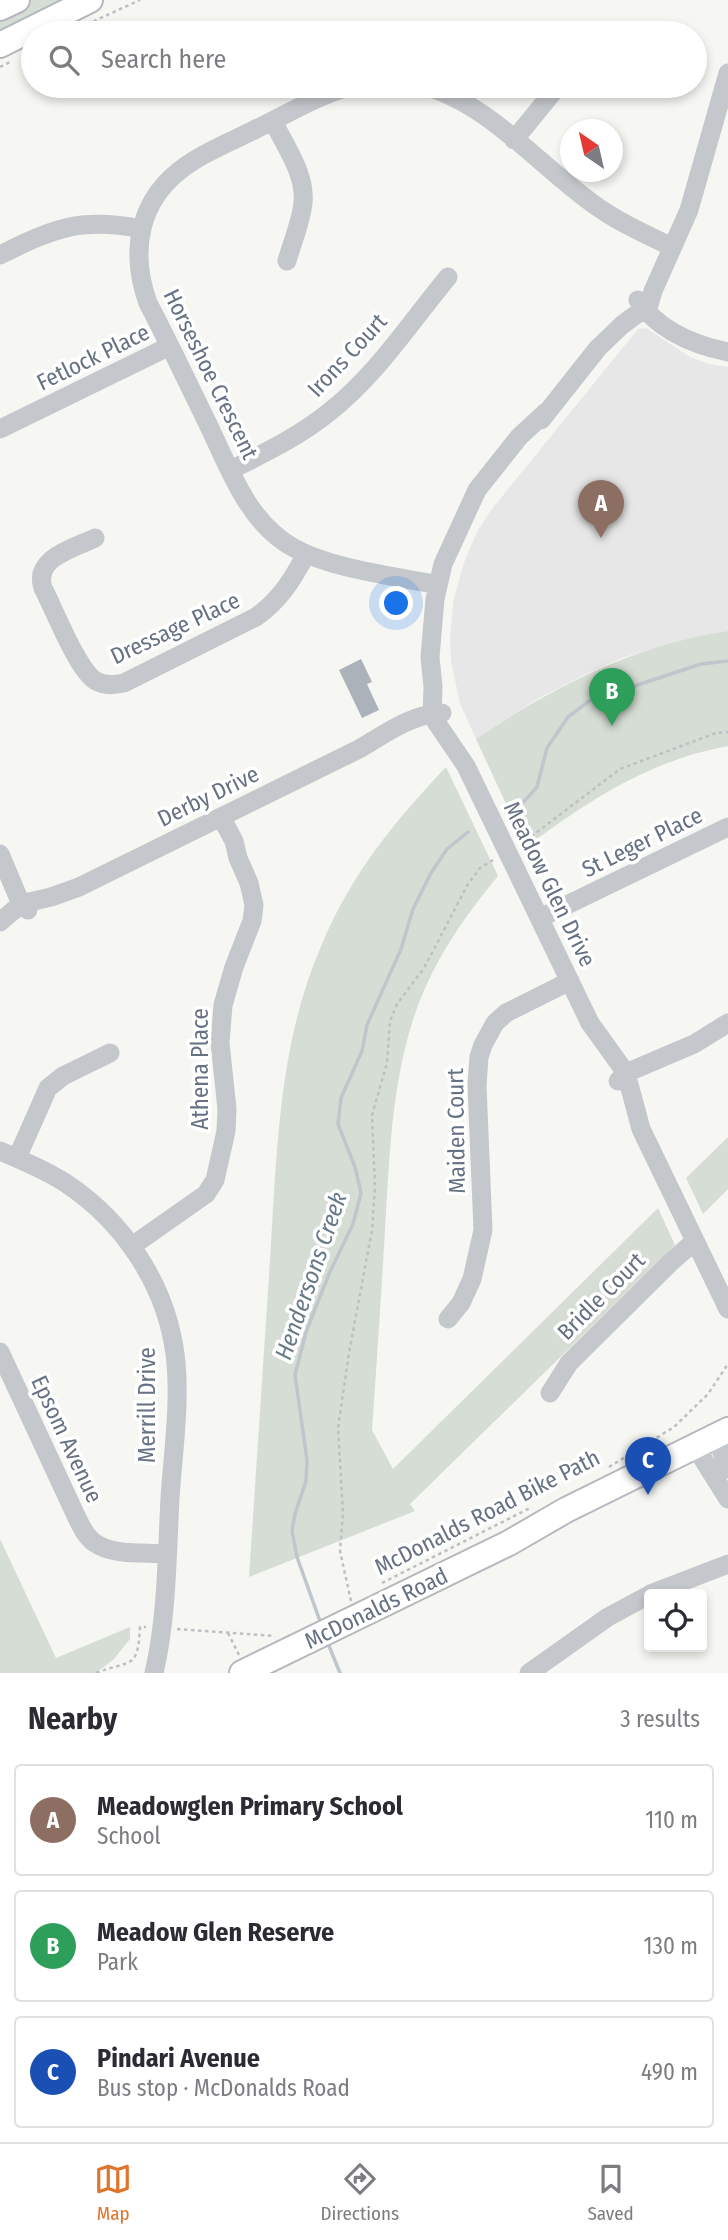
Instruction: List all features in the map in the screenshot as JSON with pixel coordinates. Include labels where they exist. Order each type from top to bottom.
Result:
[{"type":"main road","points":[[0,8],[17,0]]},
{"type":"main road","points":[[48,21],[90,0]]},
{"type":"main road","points":[[0,45],[21,34]]},
{"type":"main road","name":"McDonalds Road","points":[[244,1672],[509,1542],[566,1510],[717,1447]]},
{"type":"street","name":"Meadow Glen Drive","points":[[728,73],[696,189],[672,247],[651,272],[644,305],[619,314],[598,348],[546,412],[519,437],[485,479],[451,545],[438,585],[432,633],[442,679],[437,716],[460,741],[466,766],[590,1023],[599,1053],[625,1078],[623,1104],[641,1129],[695,1241],[721,1277],[728,1309]]},
{"type":"street","name":"Horseshoe Crescent","points":[[319,98],[207,153],[176,173],[152,201],[142,229],[138,257],[140,278],[148,303],[230,470],[258,518],[275,536],[306,554],[332,562],[438,585]]},
{"type":"street","points":[[457,98],[603,211],[672,247]]},
{"type":"street","points":[[514,140],[548,98]]},
{"type":"street","points":[[273,121],[297,170],[304,194],[287,261]]},
{"type":"street","points":[[0,255],[40,235],[71,225],[100,223],[142,229]]},
{"type":"street","name":"Irons Court","points":[[230,470],[295,436],[330,412],[363,381],[448,277]]},
{"type":"street","points":[[644,305],[687,338],[728,352]]},
{"type":"street","name":"Fetlock Place","points":[[0,429],[170,346]]},
{"type":"street","name":"Dressage Place","points":[[95,538],[55,556],[46,565],[41,578],[43,588],[83,667],[94,680],[106,684],[124,683],[257,617],[276,602],[306,554]]},
{"type":"street","name":"Derby Drive","points":[[0,922],[25,905],[79,887],[359,749],[404,736],[437,716]]},
{"type":"street","name":"Athena Place","points":[[132,1247],[206,1194],[217,1172],[228,1120],[221,1050],[223,1004],[253,914],[250,883],[238,858],[234,841],[217,819]]},
{"type":"street","name":"St Leger Place","points":[[540,918],[728,827]]},
{"type":"street","points":[[2,858],[25,905]]},
{"type":"street","name":"Derby Drive","points":[[0,928],[12,923],[25,905]]},
{"type":"street","name":"Maiden Court","points":[[448,1319],[472,1279],[483,1230],[477,1069],[483,1045],[495,1023],[506,1013],[570,981]]},
{"type":"street","points":[[625,1078],[710,1036],[728,1023]]},
{"type":"street","points":[[8,1154],[48,1088],[63,1076],[110,1053]]},
{"type":"street","name":"Merrill Drive","points":[[8,1154],[68,1184],[102,1212],[132,1247],[157,1290],[168,1322],[175,1354],[176,1404],[158,1667]]},
{"type":"street","name":"Bridle Court","points":[[550,1393],[569,1363],[695,1241]]},
{"type":"street","name":"Epsom Avenue","points":[[0,1352],[90,1551],[167,1554]]},
{"type":"street","points":[[717,1447],[728,1499]]},
{"type":"street","points":[[663,1589],[728,1564]]},
{"type":"street","points":[[529,1673],[608,1617],[644,1597]]},
{"type":"path","points":[[94,21],[140,0]]},
{"type":"path","points":[[352,1604],[340,1551],[343,1513],[338,1428],[372,1230],[376,1187],[372,1115],[387,1063],[390,1021],[397,1004],[424,968],[447,919],[474,873],[528,841],[560,813],[620,769],[716,733],[728,732]]},
{"type":"path","name":"McDonalds Road Bike Path","points":[[607,1468],[674,1427],[694,1410],[728,1364]]},
{"type":"path","name":"McDonalds Road Bike Path","points":[[375,1588],[535,1506]]},
{"type":"path","points":[[96,1673],[124,1665],[134,1659],[139,1649],[140,1626],[278,1637]]},
{"type":"path","points":[[228,1633],[244,1672]]},
{"type":"shaded area","points":[[24,0],[83,0],[40,21],[21,21],[21,31],[0,41],[0,12]]},
{"type":"shaded area","points":[[646,328],[690,357],[728,367],[728,631],[688,639],[625,657],[598,668],[539,698],[476,739],[460,703],[451,661],[450,637],[454,598],[465,560],[478,530],[492,509],[638,329]]},
{"type":"shaded area","points":[[728,631],[728,746],[672,761],[621,784],[526,847],[476,739],[535,702],[596,671],[660,646]]},
{"type":"shaded area","points":[[446,767],[498,876],[472,908],[429,979],[414,1017],[401,1065],[389,1163],[372,1430],[393,1469],[658,1208],[675,1245],[410,1504],[415,1511],[249,1577],[278,1139],[296,1021],[322,944],[347,894],[392,828]]},
{"type":"shaded area","points":[[728,1137],[728,1189],[703,1214],[686,1178]]},
{"type":"shaded area","points":[[0,1539],[56,1658],[130,1627],[130,1639],[114,1659],[96,1673],[0,1673]]},
{"type":"building","points":[[361,659],[372,682],[367,684],[379,710],[362,718],[339,670]]},
{"type":"waterway","name":"Hendersons Creek","points":[[520,806],[537,787],[547,748],[568,717],[589,701],[701,664],[728,661]]},
{"type":"waterway","name":"Hendersons Creek","points":[[321,1624],[297,1557],[292,1531],[306,1481],[307,1460],[295,1375],[306,1332],[353,1224],[361,1193],[355,1167],[338,1124],[341,1098],[362,1051],[367,1025],[401,949],[413,909],[447,849],[468,832]]},
{"type":"waterway","name":"Hendersons Creek","points":[[327,1641],[340,1673]]},
{"type":"place","name":"Meadowglen Primary School","points":[[601,538]]},
{"type":"place","name":"Meadow Glen Reserve","points":[[612,726]]},
{"type":"place","name":"Pindari Avenue","points":[[648,1495]]}]
